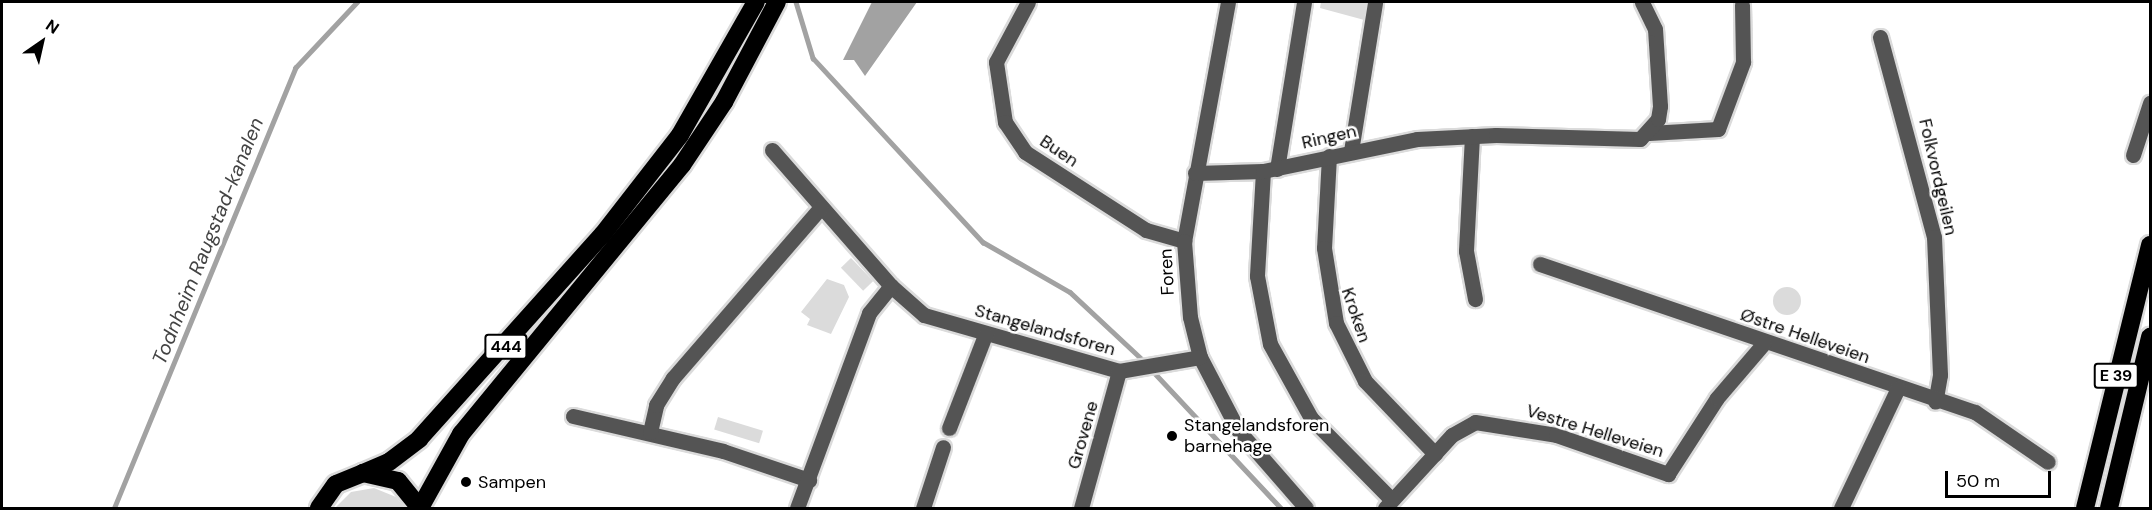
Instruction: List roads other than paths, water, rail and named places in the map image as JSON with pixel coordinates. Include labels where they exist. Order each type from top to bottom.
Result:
[{"type":"highway","name":"444","points":[[319,508],[336,484],[389,462],[419,439],[603,234],[680,135],[756,2]]},
{"type":"highway","name":"444","points":[[363,473],[398,482],[420,508],[461,434],[682,165],[759,38],[777,2]]},
{"type":"highway","name":"E 39","points":[[2085,508],[2151,245]]},
{"type":"highway","name":"E 39","points":[[2109,508],[2151,337]]},
{"type":"street","name":"Buen","points":[[1028,2],[996,62],[1005,122],[1024,152],[1146,230],[1184,241]]},
{"type":"street","name":"Foren","points":[[1228,2],[1184,241],[1190,317],[1200,357],[1238,430],[1306,508]]},
{"type":"street","points":[[1304,2],[1270,170],[1257,276],[1270,344],[1311,418],[1388,504]]},
{"type":"street","points":[[1351,151],[1375,2]]},
{"type":"street","points":[[1642,2],[1655,28],[1660,106],[1648,133]]},
{"type":"street","name":"Ringen","points":[[1195,173],[1270,170],[1351,151],[1472,136],[1626,142],[1648,133],[1718,129],[1743,62],[1742,5]]},
{"type":"street","name":"Folkvordgeilen","points":[[1880,37],[1934,237],[1940,375],[1935,402]]},
{"type":"street","points":[[2133,155],[2151,103]]},
{"type":"street","points":[[1472,136],[1466,251],[1475,299]]},
{"type":"street","name":"Stangelandsforen","points":[[772,150],[891,286],[924,315],[985,335],[1119,371],[1200,357]]},
{"type":"street","name":"Kroken","points":[[1329,156],[1324,248],[1336,323],[1365,381],[1435,454]]},
{"type":"street","points":[[650,432],[656,405],[673,378],[821,207]]},
{"type":"street","name":"Østre Helleveien","points":[[1540,264],[1935,402],[1990,418],[2048,462]]},
{"type":"street","points":[[797,508],[869,313],[891,286]]},
{"type":"street","points":[[949,428],[985,335]]},
{"type":"street","name":"Vestre Helleveien","points":[[1388,504],[1461,428],[1475,422],[1496,423],[1556,435],[1668,474],[1717,398],[1764,343]]},
{"type":"street","name":"Grovene","points":[[1081,508],[1119,371]]},
{"type":"street","points":[[1841,508],[1898,388]]},
{"type":"street","points":[[573,416],[650,432],[809,480]]},
{"type":"street","points":[[923,508],[943,447]]},
{"type":"waterway","name":"Todnheim Raugstad-kanalen","points":[[114,508],[295,68],[357,2]]},
{"type":"waterway","name":"Todnheim Raugstad-kanalen","points":[[796,2],[813,58],[983,242],[1070,292],[1145,362]]},
{"type":"waterway","name":"Todnheim Raugstad-kanalen","points":[[1150,368],[1281,508]]},
{"type":"place","name":"Stangelandsforen barnehage","points":[[1172,436]]},
{"type":"place","name":"Sampen","points":[[466,482]]}]
